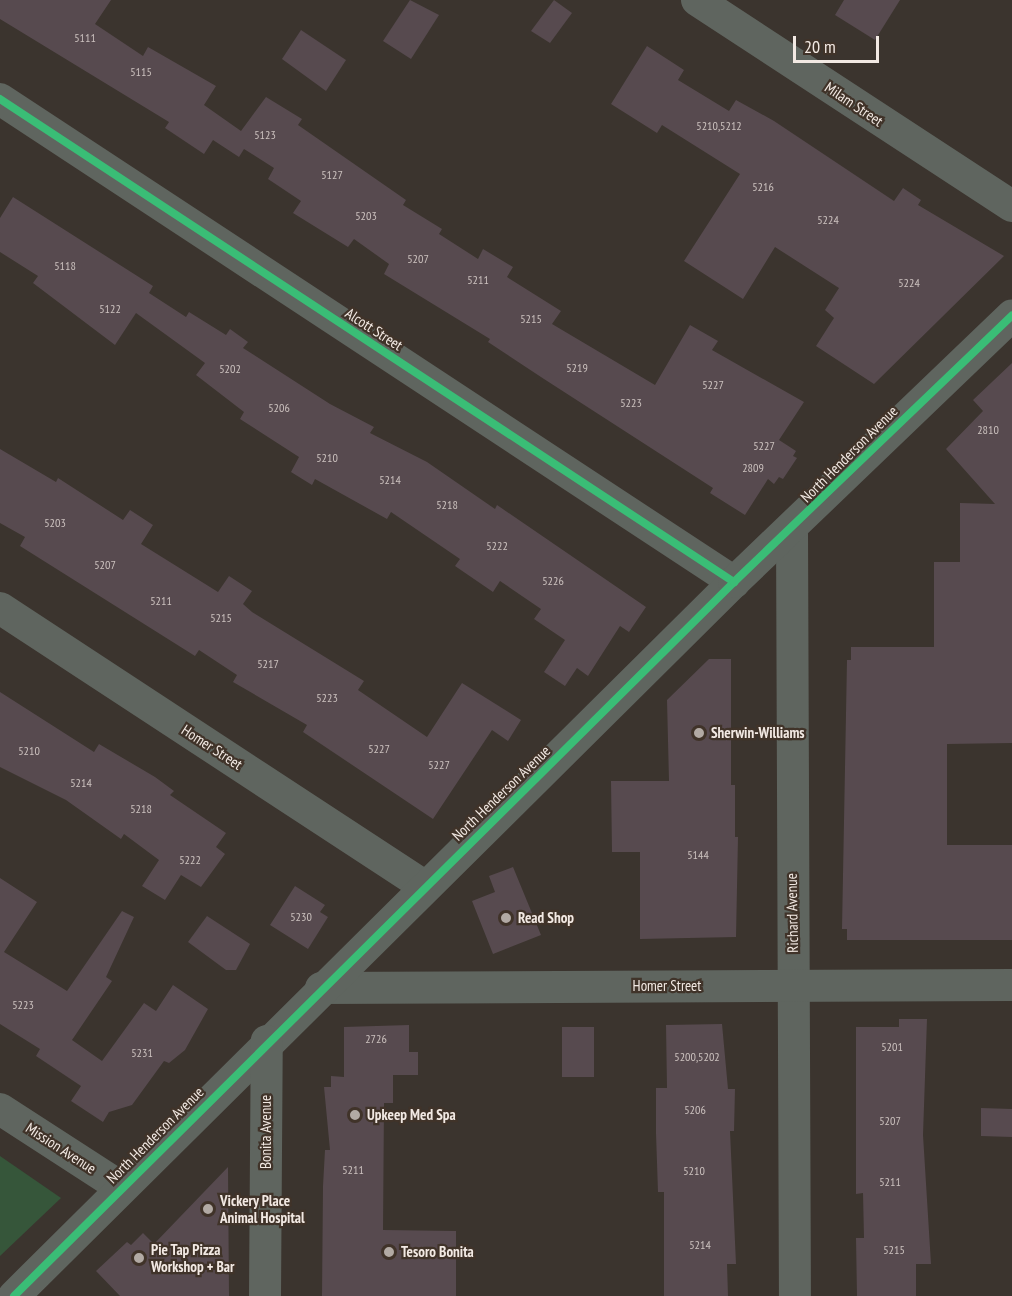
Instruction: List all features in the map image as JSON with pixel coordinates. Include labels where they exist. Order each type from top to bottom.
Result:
[{"type":"street","name":"Milam Street","points":[[698,0],[1012,206]]},
{"type":"street","name":"Alcott Street","points":[[0,99],[734,582]]},
{"type":"street","name":"North Henderson Avenue","points":[[14,1296],[424,886],[734,582],[792,530],[1012,315]]},
{"type":"street","name":"Richard Avenue","points":[[792,530],[795,1296]]},
{"type":"street","name":"Homer Street","points":[[0,608],[424,886]]},
{"type":"street","name":"Homer Street","points":[[321,988],[1012,985]]},
{"type":"street","name":"Bonita Avenue","points":[[265,1296],[267,1041]]},
{"type":"street","name":"Mission Avenue","points":[[0,1109],[122,1188]]},
{"type":"green space","points":[[0,1156],[61,1198],[0,1256]]},
{"type":"building","points":[[0,0],[111,0],[95,24],[143,56],[148,47],[216,86],[204,105],[241,131],[266,97],[302,119],[298,125],[406,200],[403,205],[442,229],[439,234],[478,259],[483,249],[513,267],[507,277],[561,311],[552,324],[655,385],[690,325],[718,341],[712,350],[804,402],[779,440],[796,451],[793,456],[797,458],[783,479],[779,477],[774,484],[768,479],[745,515],[710,493],[713,488],[488,342],[490,339],[384,274],[389,264],[354,239],[348,247],[293,213],[301,201],[268,179],[274,168],[244,149],[239,157],[213,140],[204,154],[165,128],[169,122],[0,19]]},
{"type":"building","points":[[410,0],[439,15],[411,59],[383,41]]},
{"type":"building","points":[[554,0],[572,13],[550,43],[531,31]]},
{"type":"building","points":[[844,0],[900,0],[875,40],[835,15]]},
{"type":"building","points":[[301,30],[346,60],[326,91],[282,59]]},
{"type":"building","points":[[647,46],[684,70],[678,80],[729,111],[736,100],[774,121],[894,201],[903,188],[921,200],[918,205],[1004,256],[874,384],[816,346],[834,318],[825,310],[839,288],[775,247],[743,299],[684,261],[740,174],[662,125],[657,133],[611,104]]},
{"type":"building","points":[[13,197],[153,286],[149,293],[186,317],[189,312],[226,335],[230,329],[248,342],[243,348],[330,404],[374,427],[370,433],[427,462],[495,509],[497,505],[646,607],[629,632],[620,626],[588,676],[577,668],[565,686],[544,672],[565,640],[534,619],[541,609],[500,581],[493,592],[455,566],[460,559],[391,512],[387,519],[315,479],[312,485],[291,472],[299,457],[240,419],[244,412],[196,375],[205,363],[136,313],[115,345],[33,283],[38,276],[0,252],[0,218]]},
{"type":"building","points":[[1012,363],[1012,743],[947,744],[947,845],[1012,845],[1012,940],[847,940],[847,929],[842,929],[847,660],[851,660],[851,647],[934,647],[934,562],[960,562],[960,503],[995,504],[946,449],[983,411],[973,400]]},
{"type":"building","points":[[0,449],[56,482],[58,478],[123,520],[130,510],[153,525],[141,544],[218,592],[229,576],[252,591],[243,604],[252,612],[364,681],[358,690],[427,737],[462,683],[521,720],[508,741],[492,730],[433,819],[303,732],[307,725],[233,682],[237,675],[199,650],[195,656],[20,546],[25,537],[0,523]]},
{"type":"building","points":[[709,659],[731,659],[731,785],[735,785],[735,837],[738,837],[736,937],[640,939],[640,852],[612,852],[611,781],[669,781],[667,700]]},
{"type":"building","points":[[0,692],[94,752],[99,744],[155,777],[174,791],[170,795],[226,833],[216,847],[225,854],[201,887],[181,875],[165,900],[142,886],[159,860],[124,834],[121,839],[66,800],[0,767]]},
{"type":"building","name":"Read Shop","points":[[513,867],[541,935],[493,954],[472,901],[495,892],[489,876]]},
{"type":"building","points":[[0,878],[37,902],[4,952],[67,991],[122,911],[134,917],[106,977],[112,981],[72,1040],[102,1061],[144,1003],[156,1011],[173,985],[208,1009],[185,1050],[169,1063],[164,1061],[132,1105],[109,1112],[103,1122],[71,1101],[81,1086],[36,1056],[40,1049],[0,1024]]},
{"type":"building","points":[[295,886],[325,905],[320,912],[328,917],[308,949],[270,925]]},
{"type":"building","points":[[207,916],[250,944],[236,970],[226,970],[188,942]]},
{"type":"building","points":[[899,1019],[927,1019],[923,1135],[931,1264],[916,1264],[916,1296],[857,1296],[856,1238],[864,1238],[863,1193],[856,1194],[856,1027],[899,1027]]},
{"type":"building","points":[[722,1024],[728,1089],[735,1089],[734,1131],[730,1131],[736,1264],[727,1264],[728,1296],[664,1296],[664,1192],[658,1192],[656,1088],[667,1088],[666,1025]]},
{"type":"building","points":[[409,1025],[409,1052],[418,1052],[418,1075],[393,1075],[393,1103],[384,1103],[383,1230],[456,1231],[456,1296],[322,1296],[323,1186],[325,1150],[330,1150],[324,1087],[331,1087],[331,1076],[344,1077],[344,1027]]},
{"type":"building","points":[[562,1027],[594,1027],[594,1077],[562,1077]]},
{"type":"building","points":[[981,1108],[1012,1109],[1012,1137],[981,1136]]},
{"type":"building","points":[[228,1167],[229,1296],[120,1296],[96,1271],[127,1242],[131,1245],[143,1233],[154,1244]]},
{"type":"cycle path","points":[[0,99],[734,582]]},
{"type":"cycle path","points":[[14,1296],[734,582],[1012,315]]},
{"type":"place","name":"Sherwin-Williams","points":[[699,733]]},
{"type":"place","name":"Read Shop","points":[[506,918]]},
{"type":"place","name":"Upkeep Med Spa","points":[[355,1115]]},
{"type":"place","name":"Vickery Place Animal Hospital","points":[[208,1209]]},
{"type":"place","name":"Tesoro Bonita","points":[[389,1252]]},
{"type":"place","name":"Pie Tap Pizza Workshop + Bar","points":[[139,1258]]}]
